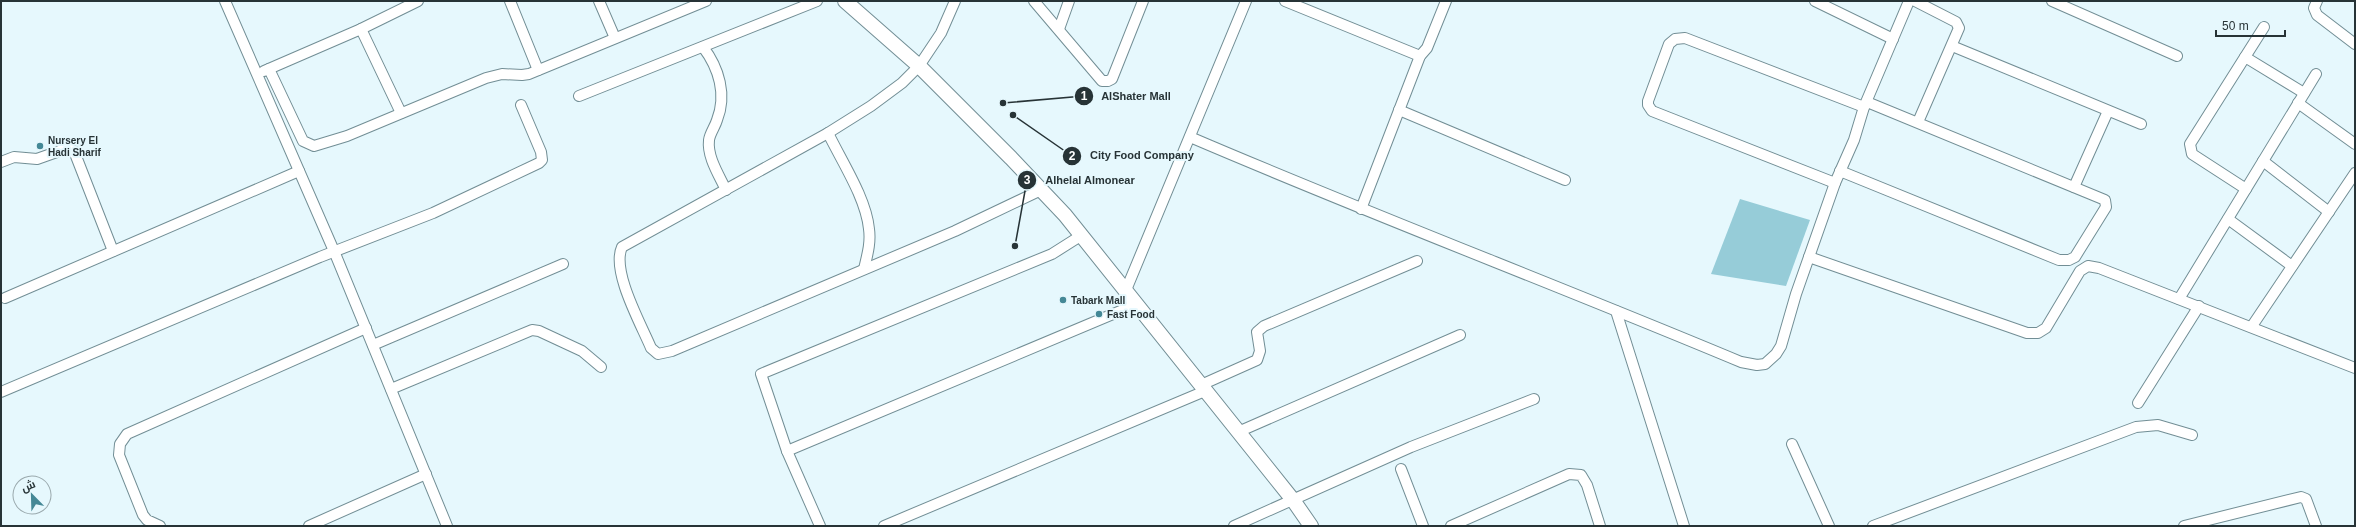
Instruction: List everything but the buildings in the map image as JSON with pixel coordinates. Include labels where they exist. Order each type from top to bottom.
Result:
[{"type":"main road","points":[[846,1],[919,66],[1041,190],[1082,235],[1293,500],[1311,526]]},
{"type":"street","points":[[225,1],[334,251],[447,526]]},
{"type":"street","points":[[256,75],[361,29],[418,1]]},
{"type":"street","points":[[510,1],[538,70]]},
{"type":"street","points":[[599,1],[615,38]]},
{"type":"street","points":[[269,69],[303,141],[314,146],[348,136],[486,78],[502,74],[522,75],[538,70],[706,1]]},
{"type":"street","points":[[579,96],[817,1]]},
{"type":"street","points":[[955,1],[941,32],[919,66],[902,83],[871,106],[828,133],[726,190],[626,243],[621,250],[620,262],[623,279],[654,352],[663,354],[672,351],[955,231],[1041,190]]},
{"type":"street","points":[[1034,1],[1102,81],[1112,79],[1143,1]]},
{"type":"street","points":[[1059,29],[1069,1]]},
{"type":"street","points":[[1126,290],[1246,1]]},
{"type":"street","points":[[1285,1],[1420,56]]},
{"type":"street","points":[[1362,208],[1420,56],[1427,48],[1446,1]]},
{"type":"street","points":[[1814,1],[1893,39]]},
{"type":"street","points":[[1190,137],[1740,362],[1757,365],[1765,364],[1776,354],[1781,346],[1809,257],[1835,183],[1854,140],[1865,104],[1909,1]]},
{"type":"street","points":[[1915,1],[1958,23],[1959,28],[1918,122]]},
{"type":"street","points":[[2052,1],[2177,56]]},
{"type":"street","points":[[2317,1],[2314,8],[2317,15],[2355,44]]},
{"type":"street","points":[[2246,189],[2192,154],[2189,149],[2190,144],[2264,27]]},
{"type":"street","points":[[361,29],[401,113]]},
{"type":"street","points":[[1835,183],[1652,111],[1648,105],[1648,101],[1669,44],[1675,39],[1685,38],[1918,122],[2105,200],[2106,205],[2075,256],[2065,261],[2059,260],[1840,171]]},
{"type":"street","points":[[1952,46],[2141,124]]},
{"type":"street","points":[[703,47],[712,60],[720,85],[721,108],[711,133],[710,146],[713,163],[726,190]]},
{"type":"street","points":[[2245,56],[2304,93]]},
{"type":"street","points":[[2179,298],[2316,74]]},
{"type":"street","points":[[2298,103],[2355,144]]},
{"type":"street","points":[[1,392],[334,251],[433,213],[541,162],[541,152],[521,105]]},
{"type":"street","points":[[1399,110],[1565,180]]},
{"type":"street","points":[[2074,187],[2108,111]]},
{"type":"street","points":[[828,133],[866,212],[870,230],[870,247],[864,269]]},
{"type":"street","points":[[1,162],[14,157],[37,159],[68,148],[74,151],[113,251]]},
{"type":"street","points":[[2263,160],[2329,212]]},
{"type":"street","points":[[5,298],[299,171]]},
{"type":"street","points":[[2252,326],[2355,173]]},
{"type":"street","points":[[2228,219],[2292,266]]},
{"type":"street","points":[[820,526],[787,451],[761,374],[1052,254],[1082,235]]},
{"type":"street","points":[[1809,257],[2027,333],[2038,333],[2046,328],[2080,271],[2088,266],[2099,268],[2252,326],[2355,368]]},
{"type":"street","points":[[884,526],[1203,388],[1257,360],[1260,351],[1257,332],[1264,326],[1417,261]]},
{"type":"street","points":[[373,345],[563,264]]},
{"type":"street","points":[[787,451],[1137,304]]},
{"type":"street","points":[[2138,403],[2199,306]]},
{"type":"street","points":[[1616,311],[1684,526]]},
{"type":"street","points":[[160,526],[148,520],[143,515],[119,456],[122,439],[135,431],[366,328]]},
{"type":"street","points":[[391,389],[532,330],[539,331],[582,351],[601,366]]},
{"type":"street","points":[[1238,432],[1460,335]]},
{"type":"street","points":[[1234,526],[1411,447],[1534,399]]},
{"type":"street","points":[[1873,526],[2136,427],[2158,425],[2192,435]]},
{"type":"street","points":[[1792,444],[1829,526]]},
{"type":"street","points":[[1401,469],[1423,526]]},
{"type":"street","points":[[309,526],[426,474]]},
{"type":"street","points":[[1451,526],[1569,474],[1581,475],[1587,485],[1600,526]]},
{"type":"street","points":[[2184,526],[2301,497],[2306,499],[2316,526]]},
{"type":"shaded area","points":[[1740,199],[1810,220],[1786,286],[1711,274]]},
{"type":"place","name":"AlShater Mall","points":[[1003,103]]},
{"type":"place","name":"City Food Company","points":[[1013,115]]},
{"type":"place","name":"Nursery El Hadi Sharif","points":[[40,146]]},
{"type":"place","name":"Alhelal Almonear","points":[[1015,246]]},
{"type":"place","name":"Tabark Mall","points":[[1063,300]]},
{"type":"place","name":"Fast Food","points":[[1099,314]]}]
